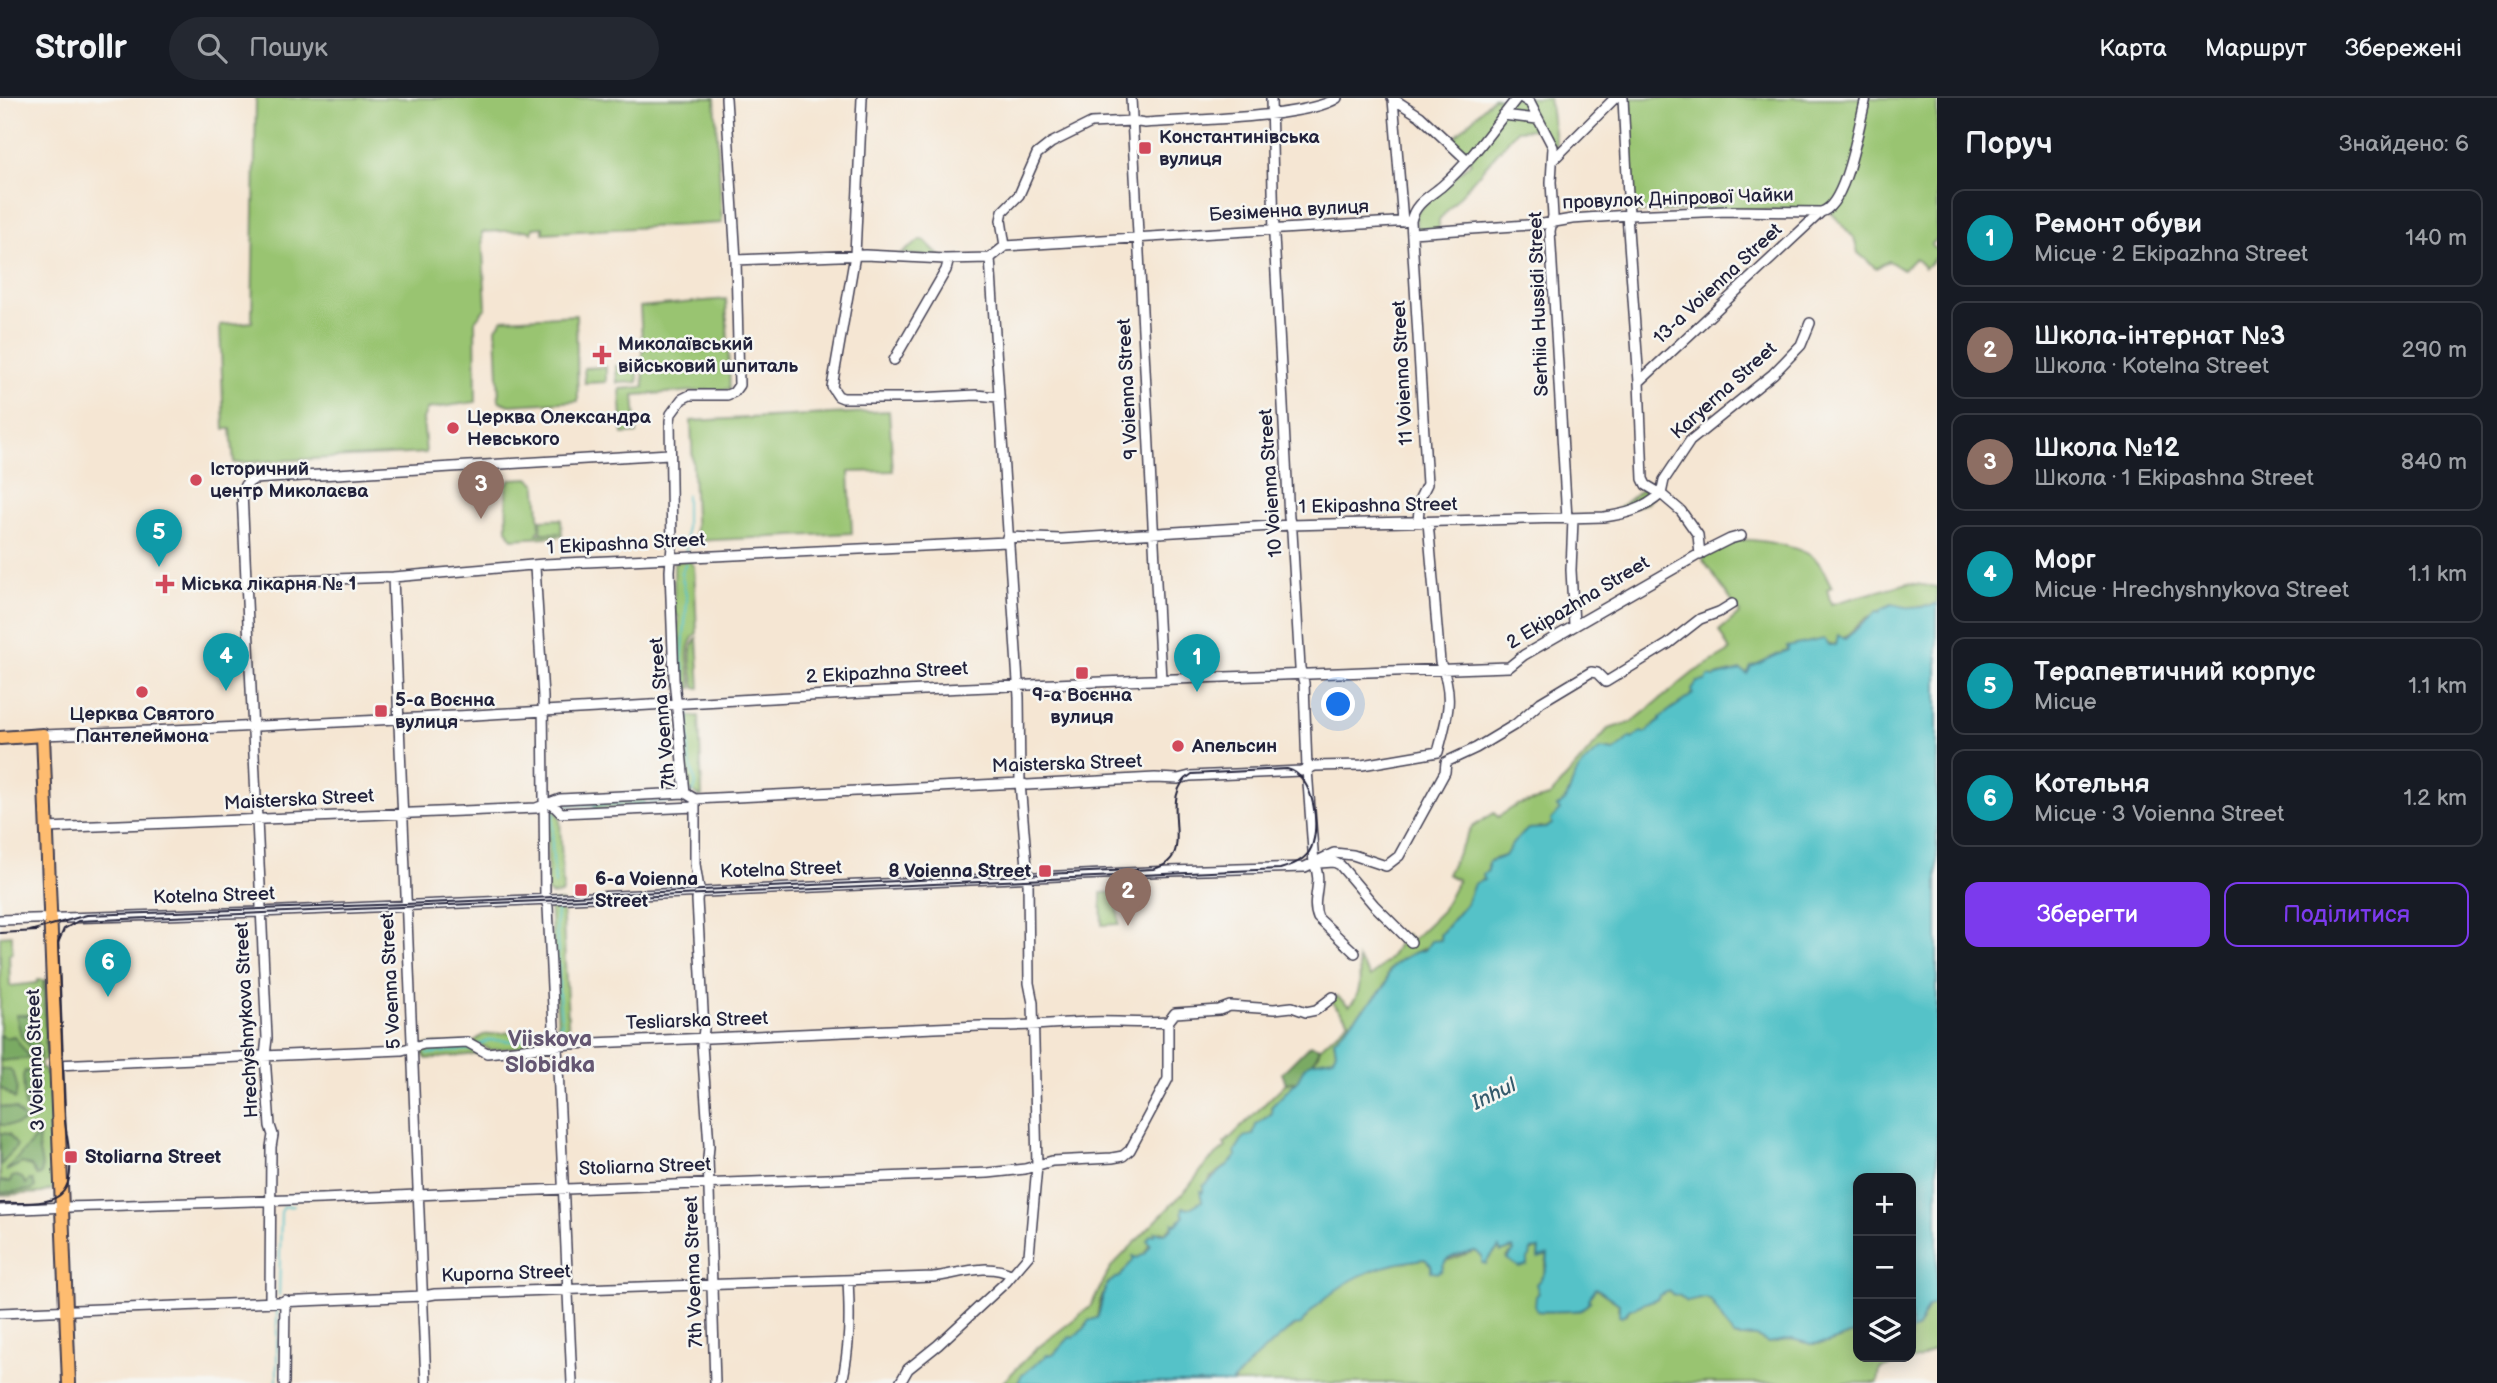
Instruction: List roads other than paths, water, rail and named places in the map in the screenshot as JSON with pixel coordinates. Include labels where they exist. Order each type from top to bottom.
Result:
[{"type":"main road","name":"2 Ekipazhna Street","points":[[0,738],[43,736]]},
{"type":"main road","name":"3 Voienna Street","points":[[43,736],[69,1383]]},
{"type":"street","points":[[726,98],[736,261],[855,255],[990,258],[1005,247],[1001,220],[1003,211],[1019,195],[1037,154],[1091,123],[1272,113],[1313,108],[1337,98]]},
{"type":"street","points":[[862,98],[855,255],[832,387],[838,396],[843,398],[976,395],[998,397]]},
{"type":"street","name":"9 Voienna Street","points":[[1131,98],[1161,679]]},
{"type":"street","name":"10 Voienna Street","points":[[1271,98],[1274,229],[1290,525],[1304,683],[1314,864],[1318,872],[1315,905],[1318,918],[1355,953]]},
{"type":"street","name":"11 Voienna Street","points":[[1392,98],[1420,116],[1468,161]]},
{"type":"street","name":"11 Voienna Street","points":[[1392,98],[1407,222],[1412,233],[1427,484],[1420,498],[1440,662],[1448,682],[1449,703],[1438,752]]},
{"type":"street","points":[[1407,222],[1415,207],[1468,161],[1503,115],[1520,98]]},
{"type":"street","name":"Serhiia Hussidi Street","points":[[1520,98],[1530,103],[1553,147],[1551,222],[1574,625]]},
{"type":"street","points":[[1552,161],[1615,98]]},
{"type":"street","name":"13-a Voienna Street","points":[[1623,98],[1643,479],[1646,485],[1661,494]]},
{"type":"street","name":"13-a Voienna Street","points":[[1639,382],[1821,212],[1828,209],[1843,186],[1866,98]]},
{"type":"street","points":[[1503,115],[1537,119]]},
{"type":"street","name":"провулок Дніпрової Чайки","points":[[1412,233],[1628,215],[1728,211],[1821,212]]},
{"type":"street","name":"Безіменна вулиця","points":[[1005,247],[1407,222]]},
{"type":"street","points":[[900,1383],[908,1369],[1012,1275],[1029,1255],[1037,1166],[1033,1003],[1029,983],[1028,877],[1020,783],[1018,686],[990,258]]},
{"type":"street","points":[[894,360],[946,270],[949,259]]},
{"type":"street","name":"7th Voenna Street","points":[[715,1383],[709,1146],[702,1038],[695,803],[685,793],[674,679],[669,454],[671,414],[682,399],[690,395],[727,395],[734,392],[739,384],[736,261]]},
{"type":"street","name":"Karyerna Street","points":[[1661,494],[1664,480],[1690,441],[1773,374],[1801,345],[1810,323]]},
{"type":"street","name":"Hrechyshnykova Street","points":[[270,1301],[273,1135],[265,1056],[267,1038],[242,492],[245,485],[254,479],[669,454]]},
{"type":"street","points":[[1661,494],[1681,511],[1698,535],[1699,555]]},
{"type":"street","name":"1 Ekipashna Street","points":[[246,582],[393,577],[1023,536],[1061,539],[1290,525],[1570,519],[1623,514],[1649,505],[1661,494]]},
{"type":"street","name":"2 Ekipazhna Street","points":[[43,736],[1161,679],[1509,667],[1574,625],[1699,555],[1741,536]]},
{"type":"street","points":[[535,567],[547,804],[546,899],[557,1045],[572,1383]]},
{"type":"street","name":"5 Voenna Street","points":[[393,577],[426,1383]]},
{"type":"street","points":[[1438,752],[1446,761],[1475,748],[1516,724],[1541,702],[1591,672],[1597,673],[1606,682],[1668,644],[1700,619],[1732,604]]},
{"type":"street","name":"Maisterska Street","points":[[547,804],[561,813],[1020,783],[1027,785],[1178,779],[1190,776],[1295,772],[1315,766],[1362,765],[1438,752]]},
{"type":"street","name":"Kotelna Street","points":[[0,920],[260,912],[1305,867],[1334,853],[1353,855],[1389,866],[1399,856],[1445,772],[1446,761]]},
{"type":"street","name":"Maisterska Street","points":[[47,828],[536,808],[560,799],[685,793]]},
{"type":"street","points":[[1314,864],[1334,862],[1339,865],[1411,942]]},
{"type":"street","name":"Tesliarska Street","points":[[56,1065],[265,1056],[467,1042],[487,1053],[557,1045],[702,1038],[980,1026],[1033,1027],[1092,1022],[1142,1024],[1168,1022],[1175,1013],[1219,1010],[1230,1006],[1274,1009],[1292,1007],[1306,1012],[1316,1010],[1333,997]]},
{"type":"street","name":"Stoliarna Street","points":[[0,1210],[988,1173],[1025,1169],[1052,1161],[1122,1156],[1130,1150],[1168,1079],[1168,1022]]},
{"type":"street","name":"Kuporna Street","points":[[0,1313],[65,1308],[424,1296],[569,1287],[933,1277],[973,1269],[1003,1270],[1012,1275]]},
{"type":"street","points":[[842,1383],[850,1336],[848,1280]]},
{"type":"street","points":[[284,1383],[285,1300]]},
{"type":"water","name":"Inhul","points":[[1937,603],[1937,1303],[1928,1306],[1917,1328],[1916,1173],[1853,1173],[1853,1334],[1827,1343],[1811,1344],[1792,1339],[1768,1343],[1753,1337],[1733,1336],[1711,1301],[1706,1298],[1687,1302],[1670,1291],[1630,1309],[1622,1317],[1619,1316],[1619,1304],[1596,1288],[1588,1299],[1590,1301],[1581,1310],[1537,1311],[1536,1296],[1539,1293],[1536,1284],[1545,1271],[1548,1255],[1538,1258],[1539,1249],[1531,1250],[1527,1265],[1519,1267],[1507,1259],[1514,1251],[1513,1248],[1501,1252],[1499,1248],[1486,1264],[1482,1263],[1482,1257],[1476,1251],[1450,1258],[1442,1270],[1436,1273],[1431,1271],[1431,1265],[1425,1259],[1398,1263],[1348,1282],[1326,1298],[1301,1325],[1293,1326],[1252,1361],[1232,1383],[1018,1383],[1021,1376],[1047,1355],[1053,1355],[1070,1337],[1073,1338],[1085,1328],[1088,1321],[1097,1318],[1109,1283],[1120,1277],[1133,1260],[1133,1256],[1137,1258],[1145,1254],[1151,1245],[1147,1240],[1151,1235],[1155,1235],[1155,1232],[1165,1233],[1172,1228],[1173,1223],[1176,1225],[1184,1216],[1183,1207],[1188,1209],[1202,1201],[1200,1191],[1203,1192],[1203,1186],[1236,1156],[1235,1151],[1244,1137],[1253,1135],[1256,1125],[1272,1113],[1271,1107],[1297,1081],[1304,1068],[1311,1062],[1333,1058],[1336,1051],[1334,1040],[1383,989],[1391,968],[1416,952],[1425,950],[1431,941],[1441,940],[1440,935],[1466,904],[1474,884],[1484,880],[1483,874],[1488,871],[1488,862],[1505,856],[1513,843],[1528,829],[1546,828],[1552,824],[1551,820],[1560,810],[1557,807],[1566,798],[1576,773],[1589,758],[1601,749],[1614,751],[1630,737],[1632,739],[1641,732],[1645,733],[1660,721],[1664,714],[1693,694],[1692,689],[1697,682],[1705,681],[1709,676],[1741,670],[1747,674],[1751,667],[1788,650],[1787,647],[1824,639],[1829,645],[1836,645],[1838,635],[1845,639],[1877,611],[1880,612],[1892,604],[1911,608]]},
{"type":"waterway","points":[[686,495],[686,554]]},
{"type":"waterway","points":[[686,563],[681,573],[687,600],[682,660],[688,696]]},
{"type":"waterway","points":[[689,710],[689,759],[696,784],[693,793]]},
{"type":"waterway","points":[[660,802],[687,800]]},
{"type":"waterway","points":[[649,803],[658,802]]},
{"type":"waterway","points":[[593,805],[645,803]]},
{"type":"waterway","points":[[560,809],[570,805],[591,805]]},
{"type":"waterway","points":[[555,813],[552,847],[555,884]]},
{"type":"waterway","points":[[557,910],[562,1022],[559,1027]]},
{"type":"waterway","points":[[480,1044],[489,1040],[516,1041],[552,1030]]},
{"type":"waterway","points":[[427,1054],[474,1049]]},
{"type":"waterway","points":[[279,1295],[281,1212],[284,1207],[294,1206]]},
{"type":"waterway","points":[[277,1307],[277,1383]]},
{"type":"tram line","points":[[0,1203],[50,1200],[60,1195],[69,1177],[58,943],[64,929],[78,921],[1280,869],[1296,863],[1309,852],[1313,843],[1315,819],[1310,793],[1304,782],[1297,773],[1287,769],[1192,774],[1181,784],[1176,797],[1175,852],[1168,862],[1154,869],[405,904],[87,915],[30,931]]},
{"type":"tram line","points":[[0,933],[37,931]]},
{"type":"place","name":"Константинівська вулиця","points":[[1145,148]]},
{"type":"place","name":"Миколаївський військовий шпиталь","points":[[602,355]]},
{"type":"place","name":"Церква Олександра Невського","points":[[453,428]]},
{"type":"place","name":"Історичний центр Миколаєва","points":[[196,480]]},
{"type":"place","name":"Школа №12","points":[[481,519]]},
{"type":"place","name":"Терапевтичний корпус","points":[[159,567]]},
{"type":"place","name":"Міська лікарня № 1","points":[[165,584]]},
{"type":"place","name":"9-а Воєнна вулиця","points":[[1082,673]]},
{"type":"place","name":"Морг","points":[[226,691]]},
{"type":"place","name":"Церква Святого Пантелеймона","points":[[142,692]]},
{"type":"place","name":"Ремонт обуви","points":[[1197,692]]},
{"type":"place","name":"5-а Воєнна вулиця","points":[[381,711]]},
{"type":"place","name":"Апельсин","points":[[1178,746]]},
{"type":"place","name":"8 Voienna Street","points":[[1045,871]]},
{"type":"place","name":"6-a Voienna Street","points":[[581,890]]},
{"type":"place","name":"Школа-інтернат №3","points":[[1128,926]]},
{"type":"place","name":"Котельня","points":[[108,997]]},
{"type":"place","name":"Stoliarna Street","points":[[71,1157]]},
{"type":"district","name":"Viiskova Slobidka","points":[[550,1052]]}]
